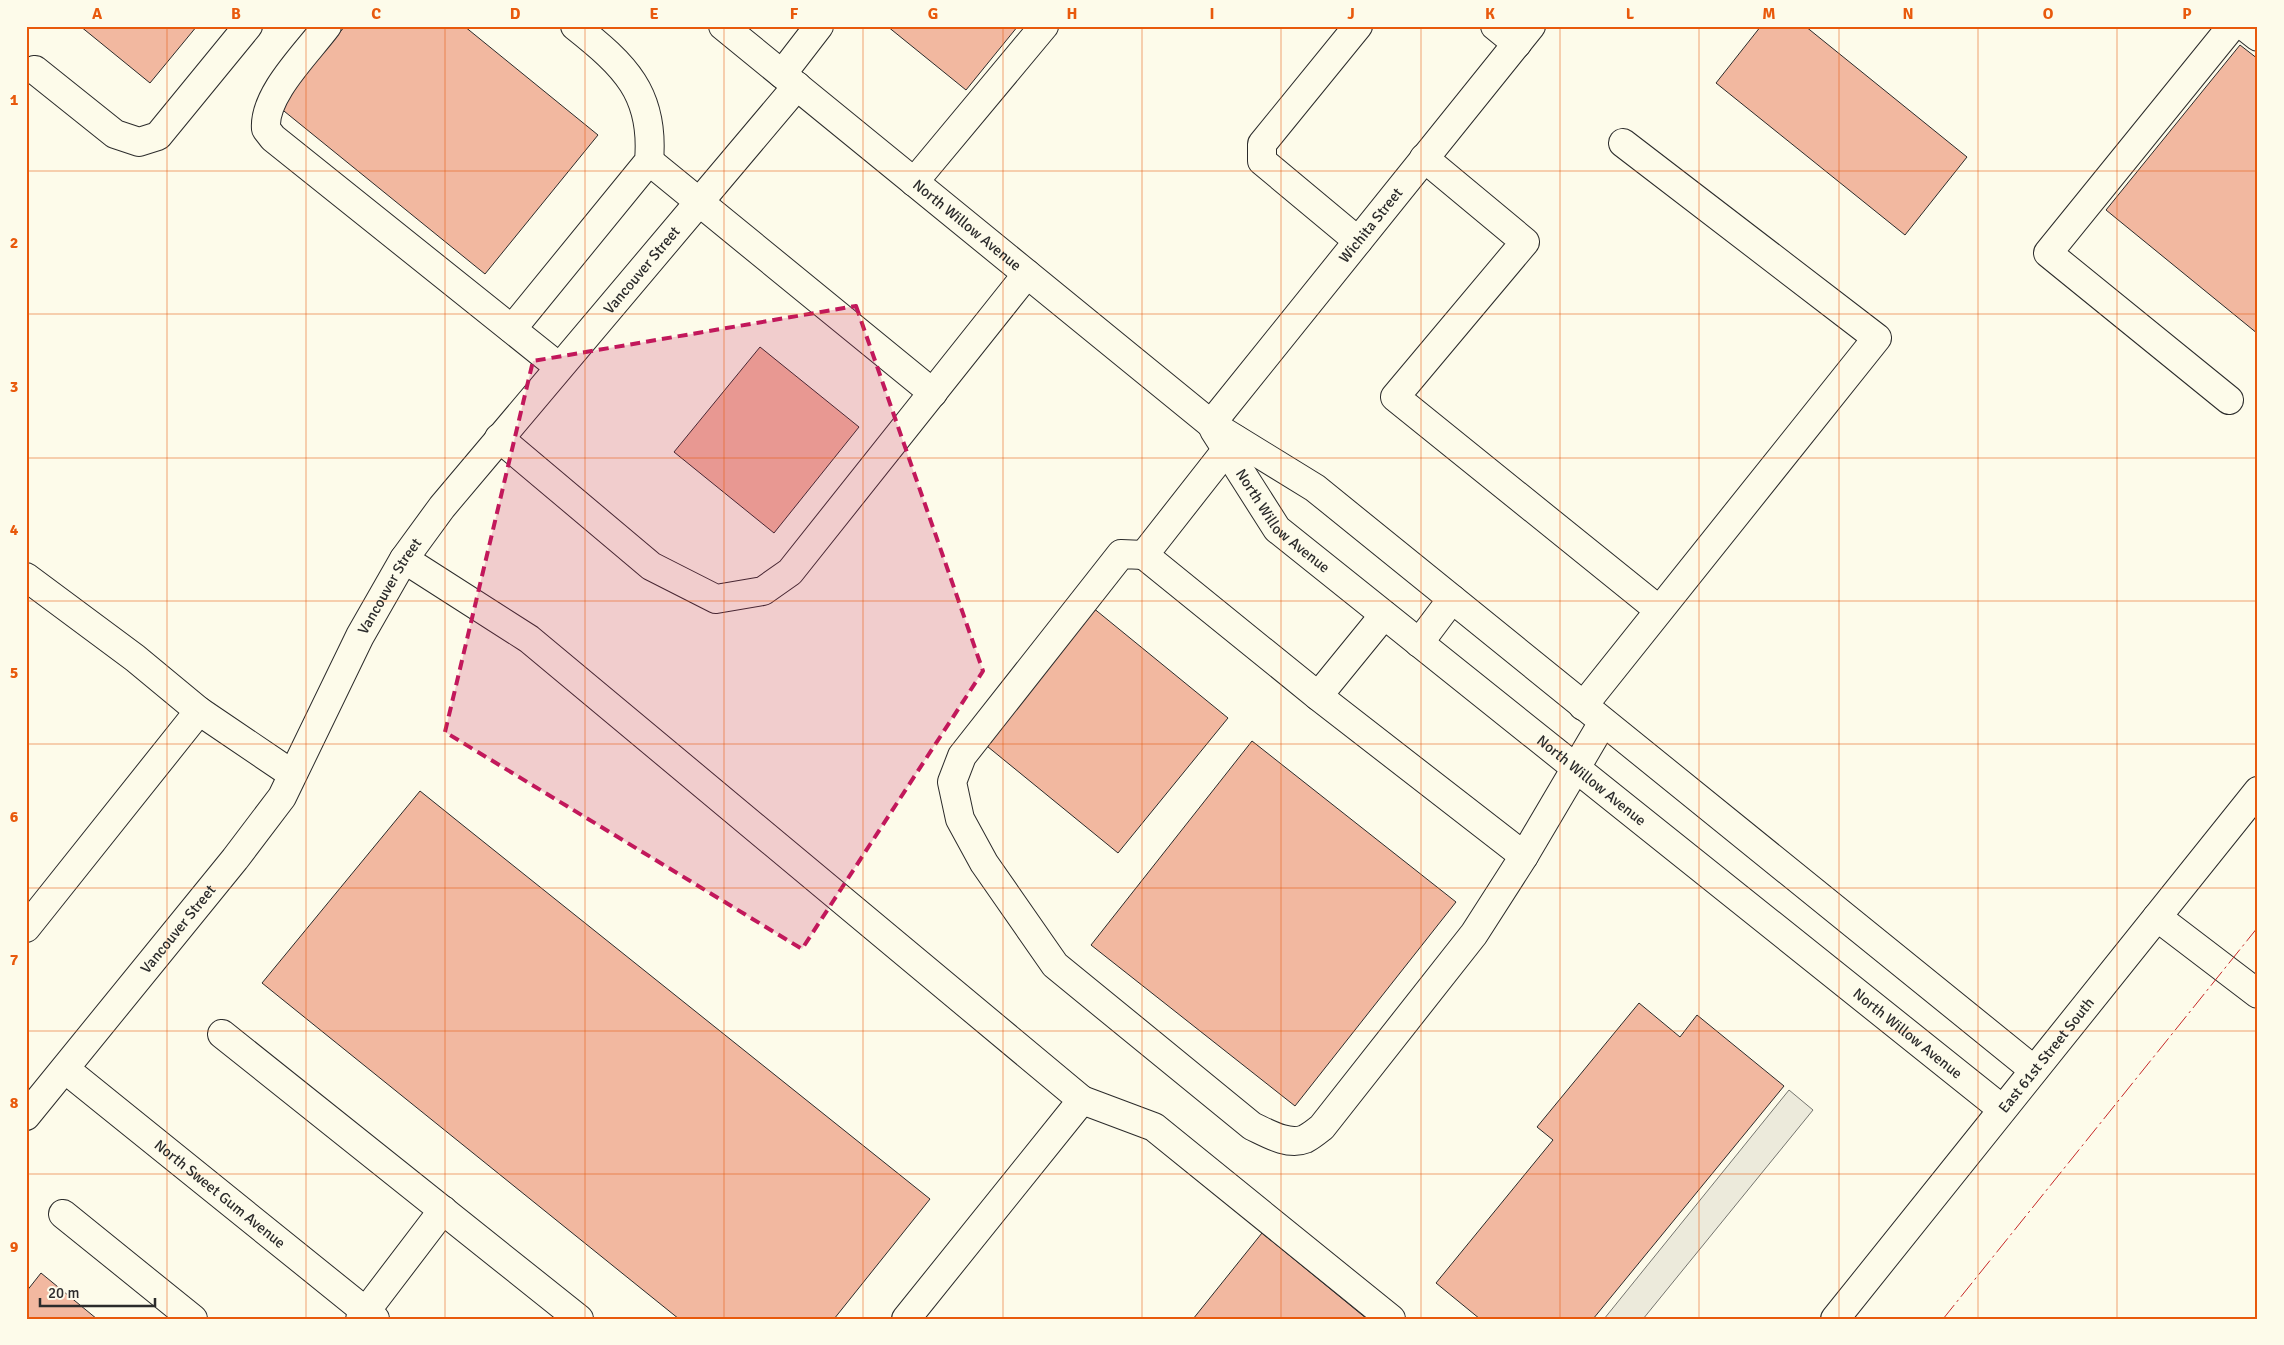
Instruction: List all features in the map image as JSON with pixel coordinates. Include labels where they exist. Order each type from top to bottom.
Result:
[{"type":"street","points":[[35,70],[115,134],[139,142],[158,136],[248,26]]},
{"type":"street","points":[[327,26],[275,94],[268,108],[266,129],[273,138],[559,367]]},
{"type":"street","name":"North Willow Avenue","points":[[723,26],[1211,424],[1231,444],[1277,529],[2002,1109]]},
{"type":"street","name":"Vancouver Street","points":[[26,1116],[236,859],[282,797],[360,636],[404,559],[442,507],[499,438],[699,202],[789,80],[819,26]]},
{"type":"street","points":[[914,182],[1044,26]]},
{"type":"street","points":[[1358,26],[1262,144],[1262,161],[1358,241]]},
{"type":"street","points":[[1495,26],[1524,35]]},
{"type":"street","points":[[2228,400],[2048,253],[2232,26]]},
{"type":"street","points":[[2244,26],[2258,37]]},
{"type":"street","points":[[512,329],[648,161],[650,142],[641,98],[633,80],[586,29]]},
{"type":"street","name":"Wichita Street","points":[[1211,424],[1524,35]]},
{"type":"street","points":[[1524,856],[1318,696],[1144,555],[1121,554],[962,756],[952,782],[960,819],[984,863],[1055,965],[1252,1126],[1276,1137],[1291,1140],[1304,1139],[1322,1128],[1474,934],[1524,856],[1576,768],[1593,714],[1659,610],[1878,338],[1623,143]]},
{"type":"street","points":[[1424,158],[1525,242],[1396,397],[1659,610]]},
{"type":"street","points":[[648,161],[933,393]]},
{"type":"street","points":[[499,438],[651,566],[716,599],[763,591],[790,572],[1027,274]]},
{"type":"street","points":[[1144,555],[1231,444]]},
{"type":"street","name":"North Willow Avenue","points":[[1231,444],[1315,488],[2034,1070]]},
{"type":"street","points":[[404,559],[529,639],[1082,1100],[1154,1127],[1391,1319]]},
{"type":"street","points":[[26,577],[135,658],[199,710],[292,774]]},
{"type":"street","points":[[1419,643],[1452,599]]},
{"type":"street","points":[[1318,696],[1384,615]]},
{"type":"street","points":[[26,928],[199,710]]},
{"type":"street","name":"East 61st Street South","points":[[1834,1319],[2258,791]]},
{"type":"street","points":[[2157,917],[2258,994]]},
{"type":"street","points":[[222,1034],[579,1319]]},
{"type":"street","name":"North Sweet Gum Avenue","points":[[65,1069],[367,1316]]},
{"type":"street","points":[[906,1319],[1082,1100]]},
{"type":"street","points":[[367,1316],[443,1210]]},
{"type":"street","points":[[63,1214],[193,1319]]},
{"type":"highlighted area","points":[[856,306],[983,671],[802,949],[445,732],[533,361]]},
{"type":"shaded area","points":[[1789,1090],[1813,1110],[1643,1319],[1604,1319]]},
{"type":"building","points":[[80,26],[197,26],[150,83]]},
{"type":"building","points":[[345,26],[464,26],[598,135],[485,274],[279,107]]},
{"type":"building","points":[[887,26],[1018,26],[966,90]]},
{"type":"building","points":[[1761,26],[1805,26],[1967,157],[1905,235],[1716,83]]},
{"type":"building","points":[[2240,45],[2258,59],[2258,334],[2106,210]]},
{"type":"building","points":[[760,347],[859,427],[774,533],[674,452]]},
{"type":"building","points":[[1092,607],[1228,718],[1118,853],[982,742]]},
{"type":"building","points":[[1252,741],[1456,902],[1295,1106],[1091,945]]},
{"type":"building","points":[[420,791],[930,1199],[834,1319],[679,1319],[262,983]]},
{"type":"building","points":[[1639,1003],[1680,1037],[1697,1015],[1784,1086],[1593,1319],[1480,1319],[1436,1283],[1553,1140],[1537,1127]]},
{"type":"building","points":[[1262,1233],[1367,1319],[1193,1319]]},
{"type":"building","points":[[41,1273],[97,1319],[26,1319],[26,1292]]},
{"type":"power","points":[[1943,1319],[2258,927]]}]
